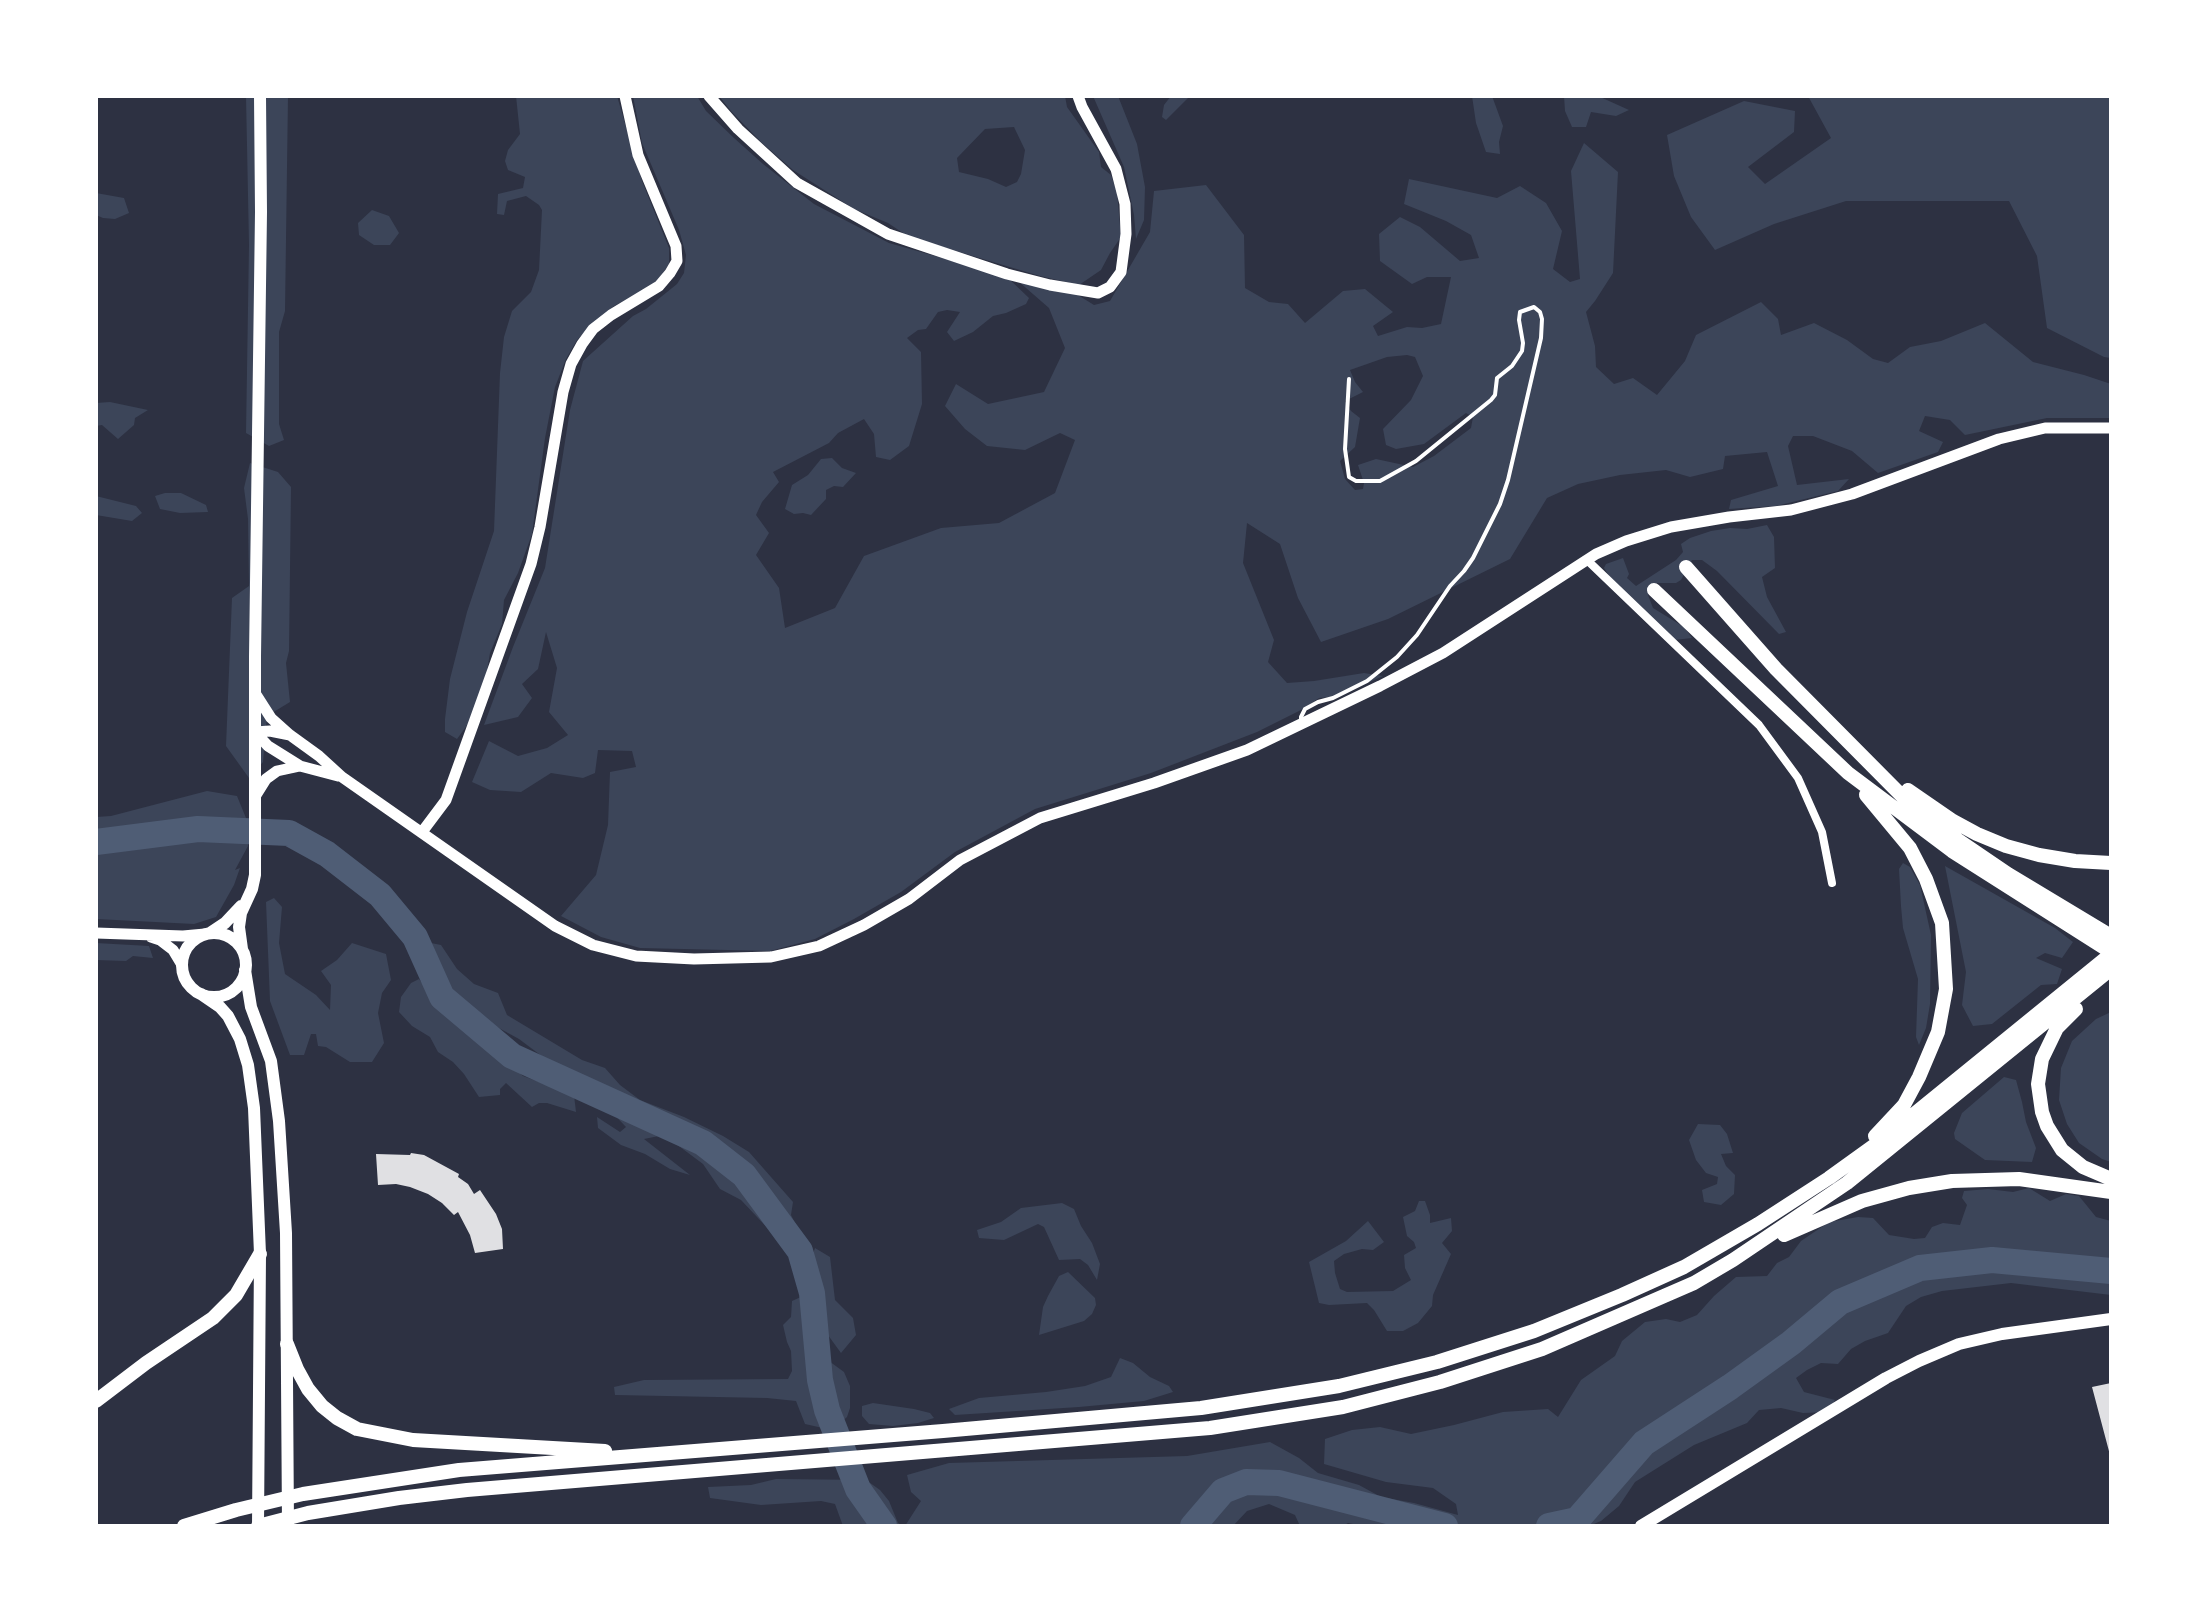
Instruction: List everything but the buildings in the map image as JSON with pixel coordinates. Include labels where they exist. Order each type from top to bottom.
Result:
[{"type":"highway","points":[[184,1526],[303,1494],[459,1470],[1201,1408],[1339,1386],[1437,1362],[1534,1331],[1684,1267],[1758,1224],[1886,1137],[2111,953],[2078,924],[1958,840],[1903,797],[1776,669],[1686,567]]},
{"type":"highway","points":[[1654,590],[1848,773],[1952,851],[2078,924],[2111,936]]},
{"type":"highway","points":[[1865,759],[1932,807],[1977,834],[2039,855],[2111,863]]},
{"type":"highway","points":[[1829,1178],[1904,1105],[1938,1032],[1946,989],[1942,923],[1926,879],[1910,848],[1848,773]]},
{"type":"highway","points":[[258,1526],[308,1513],[467,1490],[1210,1428],[1343,1407],[1440,1382],[1542,1349],[1694,1283],[1733,1260],[1847,1183],[2111,969]]},
{"type":"highway","points":[[2111,980],[2057,1028],[2042,1059],[2038,1084],[2042,1112],[2062,1150],[2083,1167],[2111,1179]]},
{"type":"highway","points":[[1733,1260],[1836,1211],[1931,1184],[1974,1179],[2019,1179],[2111,1192]]},
{"type":"highway","points":[[96,1401],[213,1318],[236,1295],[260,1254]]},
{"type":"highway","points":[[287,1344],[308,1389],[322,1406],[357,1429],[413,1440],[488,1446],[666,1453]]},
{"type":"main road","points":[[260,96],[255,875],[239,927],[251,1007],[271,1061],[278,1099],[285,1218],[288,1526]]},
{"type":"main road","points":[[248,897],[225,923],[196,938],[188,946],[182,965],[187,982],[228,1016],[240,1039],[248,1065],[256,1133],[260,1254],[258,1526]]},
{"type":"main road","points":[[208,934],[228,936],[242,949]]},
{"type":"main road","points":[[201,994],[226,995],[239,985],[245,970]]},
{"type":"main road","points":[[1641,1526],[1919,1361],[1959,1344],[2002,1334],[2111,1319]]},
{"type":"street","points":[[422,832],[446,800],[531,564],[571,364],[593,329],[659,286],[677,261],[676,246],[638,155],[625,96]]},
{"type":"street","points":[[709,96],[738,129],[797,183],[888,234],[1007,274],[1098,293],[1110,287],[1121,272],[1126,234],[1125,204],[1116,169],[1078,96]]},
{"type":"street","points":[[255,693],[271,718],[342,777],[555,926],[593,945],[636,956],[694,959],[771,957],[819,946],[864,925],[909,899],[960,860],[1040,818],[1234,755],[1302,724],[1443,653],[1587,560],[1626,541],[1671,527],[1791,510],[1852,494],[1999,439],[2045,428],[2111,428]]},
{"type":"street","points":[[1587,560],[1759,725],[1798,778],[1822,832],[1832,883]]},
{"type":"street","points":[[255,732],[290,735]]},
{"type":"street","points":[[255,732],[268,746],[300,766],[342,777]]},
{"type":"street","points":[[256,795],[266,779],[277,771],[300,766]]},
{"type":"street","points":[[96,933],[208,934]]},
{"type":"street","points":[[139,935],[160,940],[173,950],[182,965]]},
{"type":"lane","points":[[1302,724],[1305,709],[1367,681],[1397,657],[1417,635],[1473,558],[1500,504],[1508,480],[1541,338],[1540,312],[1534,307],[1520,312],[1522,351],[1512,366],[1497,378],[1495,395],[1491,400],[1416,461],[1380,481],[1356,481],[1349,477],[1345,449],[1349,379]]},
{"type":"shaded area","points":[[246,96],[288,96],[285,311],[279,332],[279,424],[284,440],[269,446],[246,433],[249,245]]},
{"type":"shaded area","points":[[516,96],[617,96],[642,181],[669,248],[669,264],[651,286],[614,306],[596,321],[577,340],[566,359],[555,387],[545,438],[532,534],[504,600],[502,624],[490,653],[484,688],[471,720],[457,739],[445,732],[445,719],[450,679],[467,612],[494,531],[504,337],[512,311],[531,292],[539,270],[542,210],[539,205],[526,196],[507,201],[504,215],[497,214],[498,194],[523,188],[525,177],[508,170],[505,161],[508,150],[520,134]]},
{"type":"shaded area","points":[[633,96],[697,96],[706,111],[734,138],[814,204],[889,243],[1006,276],[1029,298],[1026,304],[993,316],[973,332],[954,341],[947,332],[960,312],[947,310],[938,312],[926,329],[918,330],[907,338],[921,352],[922,404],[909,446],[890,460],[876,457],[874,434],[864,419],[838,433],[829,443],[773,472],[779,482],[762,502],[756,515],[769,533],[756,555],[779,588],[785,628],[835,608],[864,556],[941,528],[999,523],[1055,493],[1075,440],[1060,433],[1025,450],[987,446],[965,429],[945,406],[956,384],[988,404],[1044,392],[1065,348],[1049,308],[1018,281],[1058,292],[1073,292],[1094,305],[1110,301],[1150,232],[1154,191],[1206,185],[1244,235],[1245,288],[1269,302],[1288,304],[1305,323],[1343,291],[1365,289],[1393,312],[1373,326],[1378,336],[1407,327],[1441,324],[1451,277],[1427,277],[1412,284],[1380,261],[1379,234],[1400,217],[1420,227],[1460,261],[1479,258],[1471,235],[1404,204],[1409,179],[1497,198],[1520,186],[1546,203],[1562,231],[1553,269],[1570,282],[1580,279],[1571,171],[1584,143],[1618,172],[1613,273],[1586,312],[1595,346],[1596,367],[1614,384],[1633,378],[1657,395],[1685,361],[1696,335],[1761,302],[1778,319],[1781,335],[1814,323],[1847,340],[1873,359],[1888,363],[1910,347],[1941,341],[1985,323],[2033,362],[2111,384],[2111,418],[2047,418],[1965,435],[1950,420],[1925,416],[1919,431],[1943,442],[1938,452],[1878,473],[1852,451],[1813,436],[1793,436],[1788,446],[1797,485],[1849,479],[1838,491],[1776,506],[1729,509],[1731,500],[1778,486],[1767,452],[1725,456],[1723,469],[1690,477],[1666,470],[1578,484],[1547,498],[1510,559],[1388,619],[1321,642],[1298,598],[1280,544],[1247,523],[1243,563],[1274,640],[1268,662],[1287,683],[1364,673],[1383,676],[1339,696],[1319,698],[1257,732],[1151,773],[1035,809],[955,852],[901,892],[815,939],[770,951],[640,948],[601,937],[561,916],[596,875],[608,825],[610,772],[636,767],[632,751],[598,750],[595,773],[583,778],[551,773],[521,792],[490,790],[472,782],[489,741],[518,756],[547,748],[568,735],[549,712],[557,668],[546,632],[538,669],[522,684],[532,698],[518,717],[484,725],[545,568],[570,410],[583,361],[633,316],[677,284],[684,273],[686,255],[679,230],[642,143]],"holes":[[[1387,357],[1415,357],[1423,376],[1411,400],[1383,429],[1386,445],[1396,449],[1424,444],[1466,413],[1473,417],[1471,428],[1434,456],[1413,467],[1376,459],[1358,465],[1364,483],[1363,489],[1355,490],[1345,479],[1340,461],[1355,447],[1360,418],[1345,401],[1363,392],[1350,370]]]},
{"type":"shaded area","points":[[719,96],[1065,96],[1067,107],[1099,152],[1101,167],[1111,175],[1117,192],[1121,237],[1101,270],[1079,285],[909,237],[888,223],[854,209],[793,170]],"holes":[[[1014,127],[1025,150],[1017,182],[1006,187],[959,172],[957,158],[985,129]]]},
{"type":"shaded area","points":[[1093,96],[1118,96],[1137,144],[1145,187],[1144,220],[1136,239],[1124,167]]},
{"type":"shaded area","points":[[1171,96],[1190,96],[1166,120],[1162,117],[1164,105]]},
{"type":"shaded area","points":[[1472,96],[1492,96],[1503,126],[1500,154],[1486,152],[1476,123]]},
{"type":"shaded area","points":[[1564,96],[1598,96],[1629,110],[1616,116],[1591,112],[1586,127],[1572,127],[1565,111]]},
{"type":"shaded area","points":[[1808,96],[2111,96],[2111,358],[2047,328],[2037,256],[2009,201],[1846,201],[1774,224],[1715,250],[1691,217],[1674,176],[1667,135],[1744,101],[1795,111],[1794,132],[1748,167],[1765,184],[1831,138]]},
{"type":"shaded area","points":[[96,193],[124,198],[129,213],[115,219],[96,215]]},
{"type":"shaded area","points":[[372,210],[389,216],[399,233],[390,245],[374,245],[359,235],[358,223]]},
{"type":"shaded area","points":[[110,402],[148,410],[135,418],[134,425],[118,439],[102,425],[96,426],[96,403]]},
{"type":"shaded area","points":[[832,458],[842,468],[856,473],[843,487],[834,486],[826,490],[826,499],[811,515],[794,514],[785,509],[792,485],[808,475],[821,459]]},
{"type":"shaded area","points":[[250,463],[278,472],[291,487],[289,651],[286,663],[290,702],[267,716],[263,762],[249,778],[226,746],[232,598],[249,586],[248,519],[244,488]]},
{"type":"shaded area","points":[[181,493],[206,505],[208,512],[180,513],[160,509],[155,496]]},
{"type":"shaded area","points":[[96,496],[136,506],[142,513],[132,521],[96,515]]},
{"type":"shaded area","points":[[1767,525],[1774,537],[1775,568],[1762,577],[1767,597],[1786,632],[1779,634],[1717,571],[1702,560],[1692,560],[1681,580],[1676,583],[1653,583],[1648,595],[1653,608],[1684,627],[1692,638],[1674,640],[1615,585],[1604,568],[1606,564],[1623,558],[1629,574],[1627,578],[1636,586],[1676,560],[1683,552],[1681,544],[1690,538],[1711,531]]},
{"type":"shaded area","points":[[207,791],[237,796],[246,818],[248,846],[235,870],[240,868],[234,885],[216,917],[194,924],[96,919],[96,817],[111,816]]},
{"type":"shaded area","points":[[1903,863],[1910,867],[1920,885],[1931,935],[1930,1004],[1919,1045],[1916,1037],[1918,979],[1903,928],[1901,906],[1899,869]]},
{"type":"shaded area","points":[[1945,866],[2055,928],[2073,942],[2062,958],[2045,953],[2036,958],[2062,969],[2057,984],[2041,985],[1992,1024],[1973,1026],[1962,1005],[1966,972]]},
{"type":"shaded area","points":[[274,898],[282,907],[279,943],[285,974],[316,995],[330,1010],[331,985],[321,971],[337,960],[352,943],[386,954],[391,980],[382,993],[378,1013],[384,1043],[372,1062],[350,1062],[326,1047],[318,1046],[316,1034],[311,1034],[304,1055],[290,1055],[270,1001],[266,902]]},
{"type":"shaded area","points":[[96,943],[149,946],[153,958],[133,956],[126,961],[96,960]]},
{"type":"shaded area","points":[[431,943],[441,945],[457,969],[474,984],[498,993],[507,1015],[582,1060],[605,1068],[620,1085],[640,1100],[684,1117],[749,1152],[793,1202],[791,1215],[804,1241],[803,1249],[790,1252],[741,1200],[720,1189],[703,1164],[664,1135],[644,1139],[690,1175],[670,1169],[645,1154],[621,1145],[598,1128],[597,1117],[620,1132],[626,1127],[605,1105],[584,1096],[543,1057],[497,1027],[438,981],[428,955]]},
{"type":"shaded area","points":[[419,979],[455,1020],[479,1034],[523,1076],[574,1095],[576,1112],[547,1103],[532,1107],[506,1083],[500,1089],[500,1095],[479,1097],[464,1074],[438,1052],[430,1037],[412,1026],[399,1012],[401,997],[411,983]]},
{"type":"shaded area","points":[[2111,1012],[2111,1162],[2079,1143],[2067,1124],[2059,1100],[2061,1068],[2072,1041],[2096,1019]]},
{"type":"shaded area","points":[[2004,1077],[2016,1080],[2036,1148],[2032,1162],[1985,1160],[1955,1139],[1954,1133],[1962,1113]]},
{"type":"shaded area","points":[[1698,1124],[1720,1125],[1727,1134],[1733,1153],[1721,1154],[1726,1166],[1735,1175],[1734,1194],[1721,1205],[1704,1202],[1702,1190],[1717,1184],[1718,1177],[1706,1173],[1696,1160],[1689,1140]]},
{"type":"shaded area","points":[[2029,1188],[2050,1201],[2066,1194],[2079,1196],[2096,1217],[2111,1221],[2111,1295],[2011,1283],[1942,1291],[1921,1297],[1906,1306],[1888,1333],[1851,1349],[1838,1364],[1821,1363],[1796,1378],[1804,1392],[1835,1400],[1828,1412],[1803,1413],[1781,1408],[1759,1410],[1747,1423],[1694,1445],[1635,1482],[1619,1506],[1601,1521],[1589,1526],[1363,1526],[1348,1523],[1343,1526],[1300,1526],[1295,1515],[1269,1504],[1247,1511],[1233,1526],[905,1526],[921,1501],[911,1492],[907,1475],[949,1463],[1187,1456],[1270,1442],[1318,1473],[1359,1485],[1381,1497],[1458,1515],[1456,1504],[1433,1488],[1386,1482],[1324,1464],[1325,1439],[1352,1430],[1380,1427],[1411,1434],[1503,1412],[1548,1409],[1558,1417],[1581,1380],[1615,1356],[1622,1341],[1645,1322],[1666,1319],[1680,1322],[1697,1315],[1736,1277],[1767,1276],[1777,1263],[1789,1257],[1801,1241],[1829,1222],[1873,1218],[1889,1235],[1925,1238],[1932,1227],[1943,1223],[1960,1225],[1967,1205],[1962,1198],[1964,1191],[1988,1189],[2013,1192]]},
{"type":"shaded area","points":[[1419,1201],[1425,1201],[1430,1223],[1451,1218],[1452,1231],[1442,1243],[1451,1254],[1433,1295],[1432,1306],[1418,1323],[1403,1331],[1387,1331],[1367,1303],[1319,1303],[1309,1262],[1346,1241],[1368,1221],[1384,1242],[1373,1250],[1362,1249],[1344,1254],[1334,1261],[1340,1289],[1347,1292],[1393,1291],[1411,1280],[1405,1268],[1404,1255],[1416,1248],[1407,1236],[1403,1217],[1415,1211]]},
{"type":"shaded area","points":[[1062,1203],[1074,1209],[1092,1243],[1100,1264],[1097,1280],[1088,1265],[1080,1259],[1059,1260],[1044,1227],[1038,1224],[1004,1240],[979,1238],[977,1230],[1001,1222],[1021,1208]]},
{"type":"shaded area","points":[[815,1248],[830,1257],[835,1300],[853,1318],[856,1335],[841,1353],[825,1331],[826,1313],[818,1285],[807,1272]]},
{"type":"shaded area","points":[[1068,1272],[1095,1298],[1092,1314],[1084,1321],[1039,1335],[1048,1296],[1059,1276]]},
{"type":"shaded area","points":[[803,1296],[814,1312],[811,1344],[844,1372],[850,1386],[847,1417],[836,1427],[827,1429],[805,1424],[796,1401],[615,1395],[614,1387],[644,1380],[788,1379],[792,1371],[791,1351],[783,1325],[791,1317],[792,1301]]},
{"type":"shaded area","points":[[1120,1358],[1169,1386],[1173,1392],[1144,1401],[1079,1407],[955,1415],[949,1409],[979,1398],[1085,1386],[1111,1377]]},
{"type":"shaded area","points":[[873,1403],[914,1409],[930,1413],[934,1418],[893,1426],[869,1424],[862,1416],[862,1406]]},
{"type":"shaded area","points":[[776,1479],[866,1480],[889,1501],[898,1523],[903,1526],[843,1526],[835,1504],[821,1501],[761,1505],[710,1498],[708,1487],[751,1485]]},
{"type":"waterway","points":[[96,842],[198,829],[289,833],[327,854],[380,895],[415,937],[442,997],[512,1056],[703,1143],[744,1175],[800,1251],[812,1293],[820,1380],[827,1410],[858,1489],[884,1526]]},
{"type":"waterway","points":[[1549,1526],[1577,1520],[1644,1443],[1730,1387],[1791,1343],[1840,1302],[1920,1268],[1992,1260],[2111,1271]]},
{"type":"waterway","points":[[1193,1526],[1223,1491],[1246,1482],[1279,1483],[1445,1526]]}]
